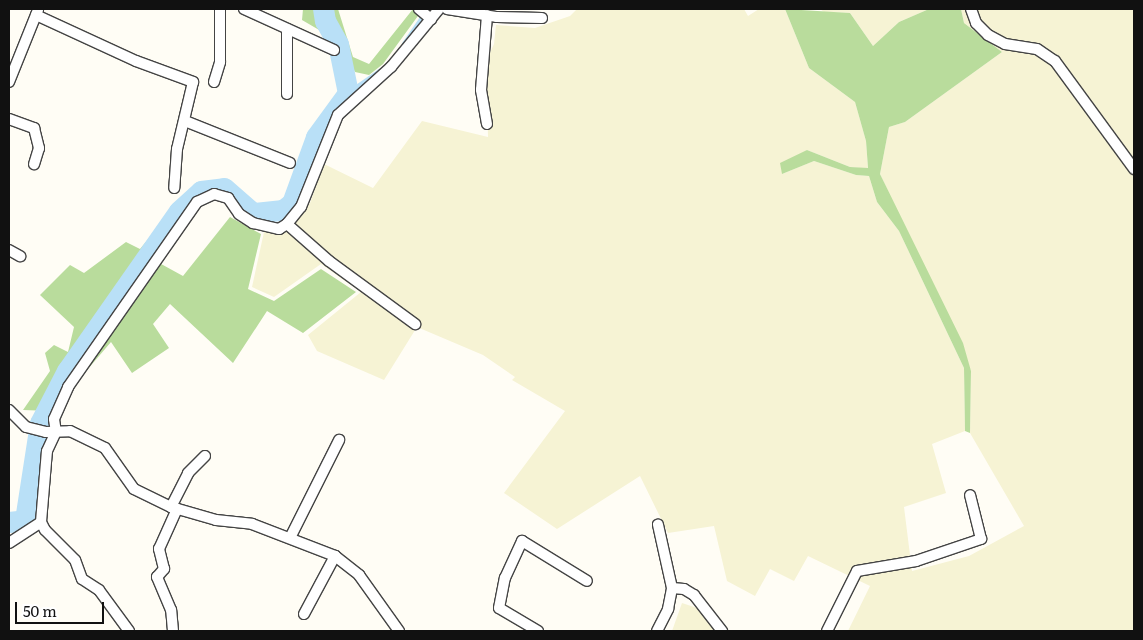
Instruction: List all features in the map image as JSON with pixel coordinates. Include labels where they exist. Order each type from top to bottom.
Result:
[{"type":"street","points":[[214,82],[220,62],[220,9]]},
{"type":"street","points":[[244,9],[334,50]]},
{"type":"street","points":[[419,9],[430,19]]},
{"type":"street","points":[[129,631],[100,590],[82,579],[75,560],[45,530],[41,522],[47,452],[51,432],[54,419],[68,387],[197,202],[214,194],[228,198],[239,214],[253,223],[280,229],[287,224],[301,207],[338,115],[391,67],[439,9]]},
{"type":"street","points":[[447,9],[487,15],[542,18]]},
{"type":"street","points":[[971,9],[976,23],[988,35],[1005,44],[1037,49],[1056,61],[1134,169]]},
{"type":"street","points":[[9,82],[37,12],[136,61],[193,82],[177,149],[174,188]]},
{"type":"street","points":[[487,15],[481,90],[487,124]]},
{"type":"street","points":[[287,29],[287,94]]},
{"type":"street","points":[[9,119],[34,128],[39,148],[34,164]]},
{"type":"street","points":[[185,121],[290,163]]},
{"type":"street","points":[[287,224],[329,261],[415,324]]},
{"type":"street","points":[[9,250],[20,256]]},
{"type":"street","points":[[9,410],[26,427],[51,432],[70,431],[105,448],[134,489],[174,508],[216,520],[252,524],[335,556],[359,575],[399,631]]},
{"type":"street","points":[[290,538],[339,440]]},
{"type":"street","points":[[174,631],[171,610],[157,577],[164,569],[159,549],[188,473],[205,456]]},
{"type":"street","points":[[827,631],[857,571],[916,561],[981,539],[970,495]]},
{"type":"street","points":[[9,543],[41,522]]},
{"type":"street","points":[[657,631],[668,609],[672,588],[658,525]]},
{"type":"street","points":[[538,631],[499,608],[504,578],[522,541],[587,581]]},
{"type":"street","points":[[304,614],[335,556]]},
{"type":"street","points":[[672,588],[684,589],[694,595],[722,631]]},
{"type":"shaded area","points":[[577,9],[744,9],[748,16],[759,9],[785,9],[809,68],[855,102],[866,141],[868,169],[850,167],[807,150],[782,174],[814,161],[856,175],[869,176],[877,202],[899,231],[964,368],[965,431],[932,444],[946,493],[904,507],[912,571],[969,556],[1024,526],[970,433],[971,371],[880,174],[889,127],[905,122],[1002,52],[964,23],[961,9],[1134,9],[1134,631],[848,631],[870,586],[808,556],[794,581],[770,569],[755,596],[727,581],[714,526],[668,533],[640,476],[557,529],[504,493],[565,411],[512,380],[515,377],[483,355],[417,327],[384,380],[317,351],[308,335],[361,292],[321,264],[274,297],[252,287],[264,232],[284,229],[310,203],[324,164],[373,188],[422,121],[488,137],[486,61],[494,44],[496,25],[535,28],[570,16]]},
{"type":"shaded area","points":[[820,9],[929,9],[899,22],[873,46],[850,13],[824,12]]},
{"type":"shaded area","points":[[682,603],[697,608],[715,631],[672,631]]},
{"type":"green space","points":[[303,9],[338,9],[353,57],[369,64],[413,9],[423,9],[383,64],[369,75],[355,72],[338,41],[302,20]]},
{"type":"green space","points":[[785,9],[850,13],[873,46],[899,22],[929,9],[961,9],[964,23],[1002,52],[905,122],[889,127],[880,174],[963,343],[971,371],[970,433],[965,431],[964,368],[899,231],[877,202],[869,176],[856,175],[814,161],[782,174],[780,163],[807,150],[850,167],[868,168],[866,141],[855,102],[809,68]]},
{"type":"green space","points":[[230,217],[261,234],[248,289],[274,301],[321,269],[356,292],[303,333],[267,311],[233,363],[170,304],[153,324],[169,348],[132,373],[111,342],[52,411],[23,410],[50,371],[45,353],[54,345],[68,352],[74,327],[40,295],[70,265],[84,273],[126,242],[140,249],[165,219],[170,233],[152,259],[183,276]]},
{"type":"waterway","points":[[9,522],[25,520],[40,423],[67,371],[179,211],[201,191],[224,188],[253,213],[283,210],[292,203],[316,137],[348,93],[338,44],[325,21],[323,9]]},
{"type":"waterway","points":[[404,44],[428,9]]},
{"type":"waterway","points":[[348,93],[381,70]]}]
